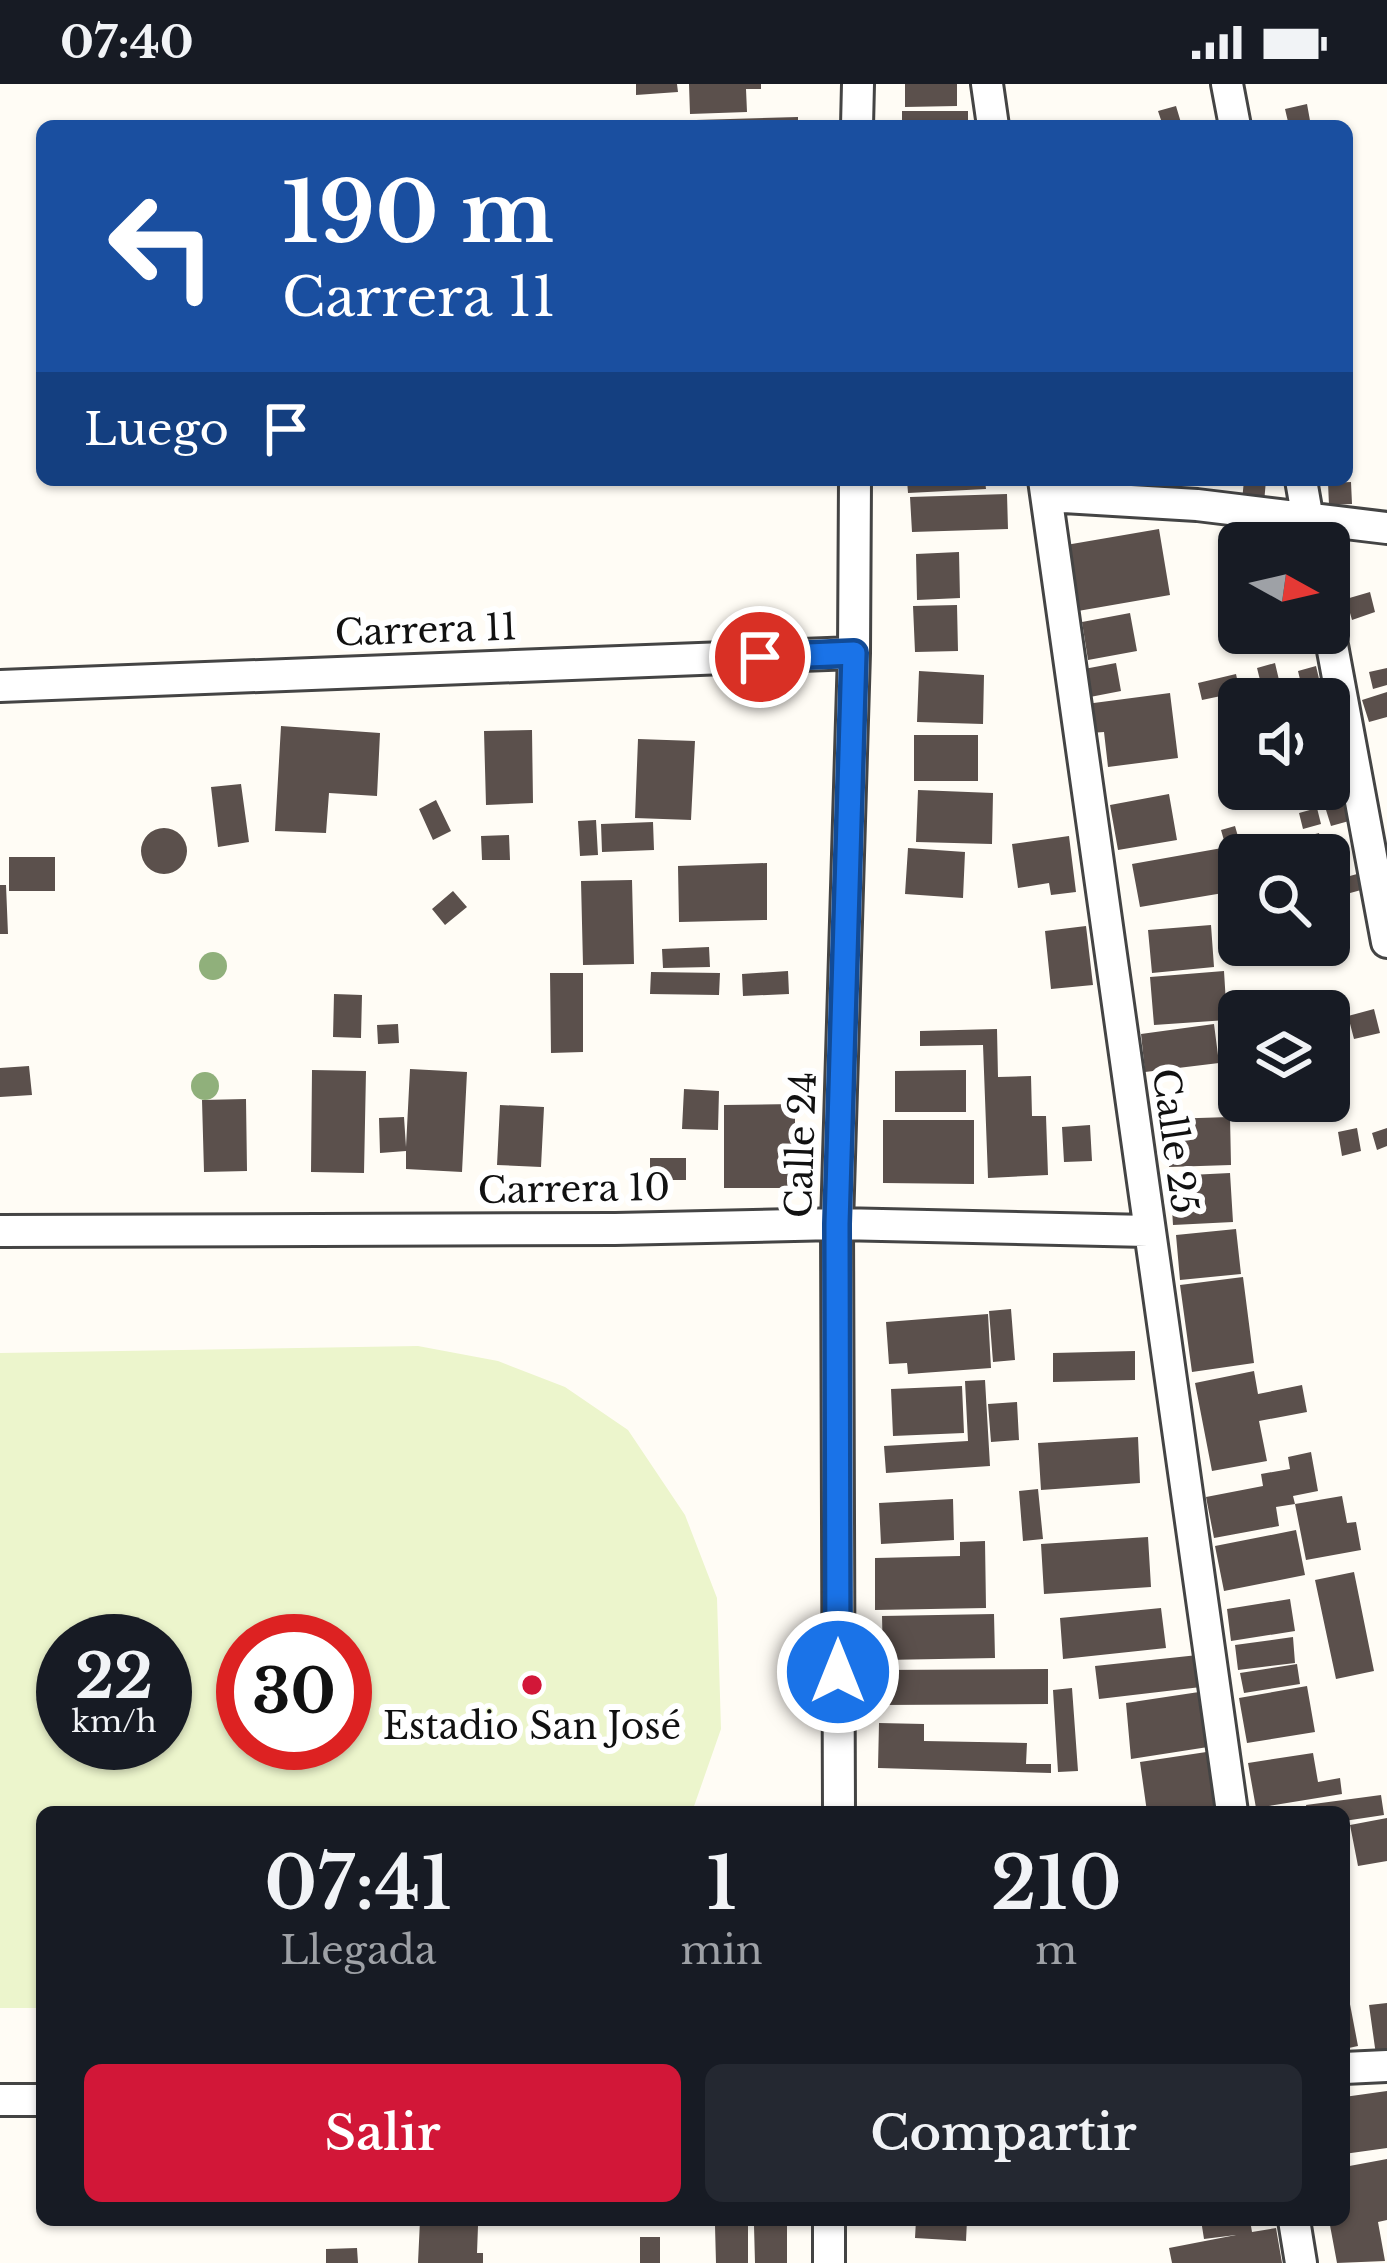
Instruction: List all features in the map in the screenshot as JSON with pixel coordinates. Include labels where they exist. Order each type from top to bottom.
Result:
[{"type":"street","points":[[857,120],[858,84]]},
{"type":"street","points":[[987,84],[992,120]]},
{"type":"street","points":[[1227,84],[1234,120]]},
{"type":"street","name":"Calle 24","points":[[839,1806],[837,1224],[855,486]]},
{"type":"street","points":[[1302,486],[1308,522]]},
{"type":"street","points":[[1046,488],[1197,505],[1271,522]]},
{"type":"street","name":"Calle 25","points":[[1046,488],[1231,1806]]},
{"type":"street","points":[[1350,529],[1387,528]]},
{"type":"street","name":"Carrera 11","points":[[0,686],[854,653]]},
{"type":"street","points":[[1334,654],[1387,942]]},
{"type":"street","name":"Carrera 10","points":[[0,1231],[837,1224],[1148,1231]]},
{"type":"street","points":[[1350,2068],[1387,2066]]},
{"type":"street","points":[[0,2100],[36,2100]]},
{"type":"street","points":[[829,2226],[829,2263]]},
{"type":"street","points":[[1295,2226],[1301,2263]]},
{"type":"green space","name":"Estadio San José","points":[[418,1346],[498,1361],[565,1387],[628,1430],[685,1515],[717,1598],[721,1729],[694,1806],[36,1806],[36,2008],[0,2008],[0,1353]]},
{"type":"building","points":[[636,84],[677,84],[678,92],[636,95]]},
{"type":"building","points":[[689,84],[761,84],[761,89],[746,89],[747,112],[690,114]]},
{"type":"building","points":[[905,84],[957,84],[957,106],[905,107]]},
{"type":"building","points":[[1307,104],[1310,120],[1288,120],[1285,109]]},
{"type":"building","points":[[1176,106],[1180,120],[1161,120],[1158,111]]},
{"type":"building","points":[[902,111],[968,111],[968,120],[902,120]]},
{"type":"building","points":[[798,117],[798,120],[696,120]]},
{"type":"building","points":[[907,486],[986,489],[908,493]]},
{"type":"building","points":[[1243,486],[1265,486],[1264,503],[1242,501]]},
{"type":"building","points":[[1328,486],[1351,486],[1352,504],[1329,505]]},
{"type":"building","points":[[1007,494],[1008,529],[912,532],[910,497]]},
{"type":"building","points":[[1159,529],[1170,595],[1078,611],[1066,545]]},
{"type":"building","points":[[959,552],[960,598],[917,600],[916,554]]},
{"type":"building","points":[[1370,592],[1375,612],[1352,620],[1350,598]]},
{"type":"building","points":[[957,605],[958,651],[915,652],[913,606]]},
{"type":"building","points":[[1130,613],[1137,651],[1088,660],[1082,622]]},
{"type":"building","points":[[1116,663],[1121,691],[1090,697],[1084,669]]},
{"type":"building","points":[[1275,663],[1279,678],[1260,678],[1257,668]]},
{"type":"building","points":[[1316,666],[1319,678],[1300,678],[1298,671]]},
{"type":"building","points":[[1387,668],[1387,685],[1373,689],[1369,672]]},
{"type":"building","points":[[919,671],[984,675],[983,724],[917,722]]},
{"type":"building","points":[[1218,678],[1218,697],[1202,700],[1198,683]]},
{"type":"building","points":[[1387,692],[1387,717],[1369,722],[1362,700]]},
{"type":"building","points":[[1170,693],[1178,758],[1108,767],[1104,732],[1090,733],[1086,704]]},
{"type":"building","points":[[281,726],[380,733],[377,796],[329,793],[326,833],[275,831]]},
{"type":"building","points":[[532,730],[533,803],[486,805],[484,731]]},
{"type":"building","points":[[914,735],[978,735],[978,781],[914,781]]},
{"type":"building","points":[[638,739],[695,741],[691,820],[635,818]]},
{"type":"building","points":[[241,784],[249,842],[218,847],[211,787]]},
{"type":"building","points":[[918,790],[993,793],[992,844],[916,842]]},
{"type":"building","points":[[1169,794],[1177,840],[1118,850],[1110,805]]},
{"type":"building","points":[[436,800],[451,831],[433,840],[419,809]]},
{"type":"building","points":[[1318,810],[1321,824],[1303,829],[1299,813]]},
{"type":"building","points":[[1326,810],[1346,810],[1349,821],[1331,826]]},
{"type":"building","points":[[596,820],[598,855],[580,856],[578,821]]},
{"type":"building","points":[[653,822],[654,850],[602,852],[601,824]]},
{"type":"building","points":[[1235,826],[1237,834],[1222,834],[1221,830]]},
{"type":"building","points":[[164,828],[180,835],[187,851],[180,867],[164,874],[148,867],[141,851],[148,835]]},
{"type":"building","points":[[509,835],[510,860],[482,860],[481,836]]},
{"type":"building","points":[[1069,836],[1076,892],[1051,895],[1049,883],[1018,888],[1012,844]]},
{"type":"building","points":[[908,848],[965,852],[963,898],[905,894]]},
{"type":"building","points":[[1218,849],[1218,894],[1140,907],[1132,864]]},
{"type":"building","points":[[9,857],[55,857],[55,891],[9,891]]},
{"type":"building","points":[[767,863],[767,920],[679,922],[678,866]]},
{"type":"building","points":[[1357,874],[1361,890],[1350,893],[1350,876]]},
{"type":"building","points":[[632,880],[634,964],[583,965],[581,881]]},
{"type":"building","points":[[0,885],[6,885],[8,934],[0,934]]},
{"type":"building","points":[[453,891],[467,907],[445,925],[432,909]]},
{"type":"building","points":[[1211,925],[1214,967],[1152,973],[1148,930]]},
{"type":"building","points":[[1086,926],[1093,985],[1051,989],[1045,931]]},
{"type":"building","points":[[709,947],[710,967],[663,968],[662,949]]},
{"type":"building","points":[[788,971],[789,994],[743,996],[742,974]]},
{"type":"building","points":[[1224,971],[1225,990],[1218,990],[1218,1021],[1154,1025],[1150,977]]},
{"type":"building","points":[[651,972],[720,973],[719,995],[650,994]]},
{"type":"building","points":[[550,973],[583,973],[583,1052],[551,1053]]},
{"type":"building","points":[[334,994],[362,995],[361,1038],[333,1037]]},
{"type":"building","points":[[1374,1009],[1380,1033],[1354,1039],[1350,1015]]},
{"type":"building","points":[[398,1024],[399,1043],[378,1044],[377,1025]]},
{"type":"building","points":[[1214,1024],[1218,1063],[1145,1072],[1141,1034]]},
{"type":"building","points":[[997,1029],[998,1077],[1031,1076],[1032,1116],[1046,1116],[1048,1175],[988,1178],[983,1045],[920,1046],[920,1031]]},
{"type":"building","points":[[29,1066],[32,1095],[0,1097],[0,1068]]},
{"type":"building","points":[[410,1069],[467,1072],[462,1172],[406,1169],[406,1151],[380,1153],[379,1118],[404,1117],[406,1147]]},
{"type":"building","points":[[312,1070],[366,1071],[364,1173],[311,1172]]},
{"type":"building","points":[[966,1070],[966,1112],[895,1112],[895,1071]]},
{"type":"building","points":[[684,1089],[719,1091],[718,1130],[682,1129]]},
{"type":"building","points":[[246,1099],[247,1171],[204,1172],[202,1100]]},
{"type":"building","points":[[795,1104],[795,1188],[724,1188],[724,1105]]},
{"type":"building","points":[[500,1105],[544,1107],[541,1167],[497,1165]]},
{"type":"building","points":[[1218,1117],[1218,1122],[1230,1122],[1231,1165],[1169,1167],[1167,1119]]},
{"type":"building","points":[[883,1120],[974,1120],[974,1184],[883,1183]]},
{"type":"building","points":[[1090,1125],[1092,1161],[1064,1162],[1062,1127]]},
{"type":"building","points":[[1357,1128],[1361,1151],[1342,1156],[1338,1132]]},
{"type":"building","points":[[1387,1128],[1387,1146],[1377,1150],[1372,1133]]},
{"type":"building","points":[[650,1158],[686,1158],[686,1180],[650,1180]]},
{"type":"building","points":[[1230,1173],[1233,1222],[1173,1225],[1170,1176]]},
{"type":"building","points":[[1236,1229],[1241,1274],[1180,1280],[1176,1235]]},
{"type":"building","points":[[1243,1277],[1254,1363],[1192,1372],[1180,1285]]},
{"type":"building","points":[[1011,1309],[1015,1360],[993,1362],[989,1311]]},
{"type":"building","points":[[988,1314],[991,1368],[908,1374],[907,1363],[889,1364],[886,1322]]},
{"type":"building","points":[[1135,1351],[1135,1380],[1053,1382],[1053,1353]]},
{"type":"building","points":[[1254,1371],[1258,1394],[1302,1385],[1307,1412],[1259,1421],[1267,1461],[1212,1471],[1195,1383]]},
{"type":"building","points":[[985,1380],[990,1466],[886,1473],[884,1446],[968,1441],[965,1381]]},
{"type":"building","points":[[962,1386],[964,1433],[893,1436],[891,1389]]},
{"type":"building","points":[[1017,1402],[1019,1440],[991,1442],[988,1404]]},
{"type":"building","points":[[1138,1437],[1140,1483],[1041,1490],[1038,1443]]},
{"type":"building","points":[[1311,1452],[1318,1491],[1293,1496],[1295,1504],[1276,1507],[1279,1526],[1214,1538],[1206,1497],[1263,1486],[1261,1474],[1290,1469],[1288,1457]]},
{"type":"building","points":[[1038,1489],[1043,1539],[1023,1541],[1019,1491]]},
{"type":"building","points":[[1342,1496],[1347,1523],[1356,1522],[1361,1550],[1306,1560],[1295,1504]]},
{"type":"building","points":[[953,1499],[954,1540],[881,1544],[879,1503]]},
{"type":"building","points":[[1296,1530],[1305,1575],[1224,1591],[1215,1546]]},
{"type":"building","points":[[1148,1537],[1151,1587],[1044,1594],[1041,1544]]},
{"type":"building","points":[[985,1541],[986,1608],[875,1610],[875,1558],[960,1556],[960,1542]]},
{"type":"building","points":[[1354,1572],[1374,1671],[1336,1679],[1315,1580]]},
{"type":"building","points":[[1290,1599],[1295,1631],[1231,1641],[1227,1609]]},
{"type":"building","points":[[1161,1608],[1166,1648],[1063,1659],[1060,1618]]},
{"type":"building","points":[[994,1614],[995,1658],[883,1660],[882,1616]]},
{"type":"building","points":[[1293,1637],[1295,1663],[1238,1670],[1235,1645]]},
{"type":"building","points":[[1198,1655],[1201,1687],[1099,1699],[1095,1666]]},
{"type":"building","points":[[1297,1664],[1300,1684],[1244,1693],[1240,1673]]},
{"type":"building","points":[[1048,1669],[1048,1704],[879,1705],[878,1670]]},
{"type":"building","points":[[1307,1686],[1315,1732],[1247,1743],[1239,1698]]},
{"type":"building","points":[[1072,1688],[1078,1771],[1058,1772],[1053,1690]]},
{"type":"building","points":[[1199,1692],[1208,1747],[1131,1759],[1126,1703]]},
{"type":"building","points":[[879,1723],[924,1724],[924,1741],[1027,1743],[1026,1764],[1051,1764],[1051,1773],[878,1768]]},
{"type":"building","points":[[1213,1751],[1222,1806],[1146,1806],[1140,1762]]},
{"type":"building","points":[[1313,1753],[1318,1782],[1340,1778],[1342,1794],[1256,1806],[1248,1763]]},
{"type":"building","points":[[1381,1795],[1384,1815],[1350,1820],[1350,1806],[1306,1805]]},
{"type":"building","points":[[1387,1818],[1387,1861],[1358,1866],[1350,1825]]},
{"type":"building","points":[[1387,2003],[1387,2054],[1376,2055],[1369,2005]]},
{"type":"building","points":[[1350,2004],[1358,2046],[1350,2048]]},
{"type":"building","points":[[1387,2091],[1387,2148],[1350,2153],[1350,2096]]},
{"type":"building","points":[[1387,2159],[1387,2220],[1378,2222],[1385,2261],[1337,2263],[1330,2226],[1350,2226],[1350,2166]]},
{"type":"building","points":[[420,2226],[478,2226],[477,2253],[483,2253],[483,2263],[418,2263]]},
{"type":"building","points":[[715,2226],[748,2226],[748,2263],[716,2263]]},
{"type":"building","points":[[754,2226],[787,2226],[787,2263],[755,2263]]},
{"type":"building","points":[[916,2226],[967,2226],[966,2241],[915,2238]]},
{"type":"building","points":[[1202,2226],[1251,2226],[1252,2232],[1276,2228],[1282,2263],[1172,2263],[1169,2248],[1236,2235],[1204,2239]]},
{"type":"building","points":[[640,2237],[660,2237],[660,2263],[640,2263]]},
{"type":"building","points":[[357,2248],[358,2263],[326,2263],[326,2249]]},
{"type":"place","name":"Estadio San José","points":[[532,1685]]},
{"type":"route","points":[[760,657],[854,653],[837,1224],[838,1672]]}]
